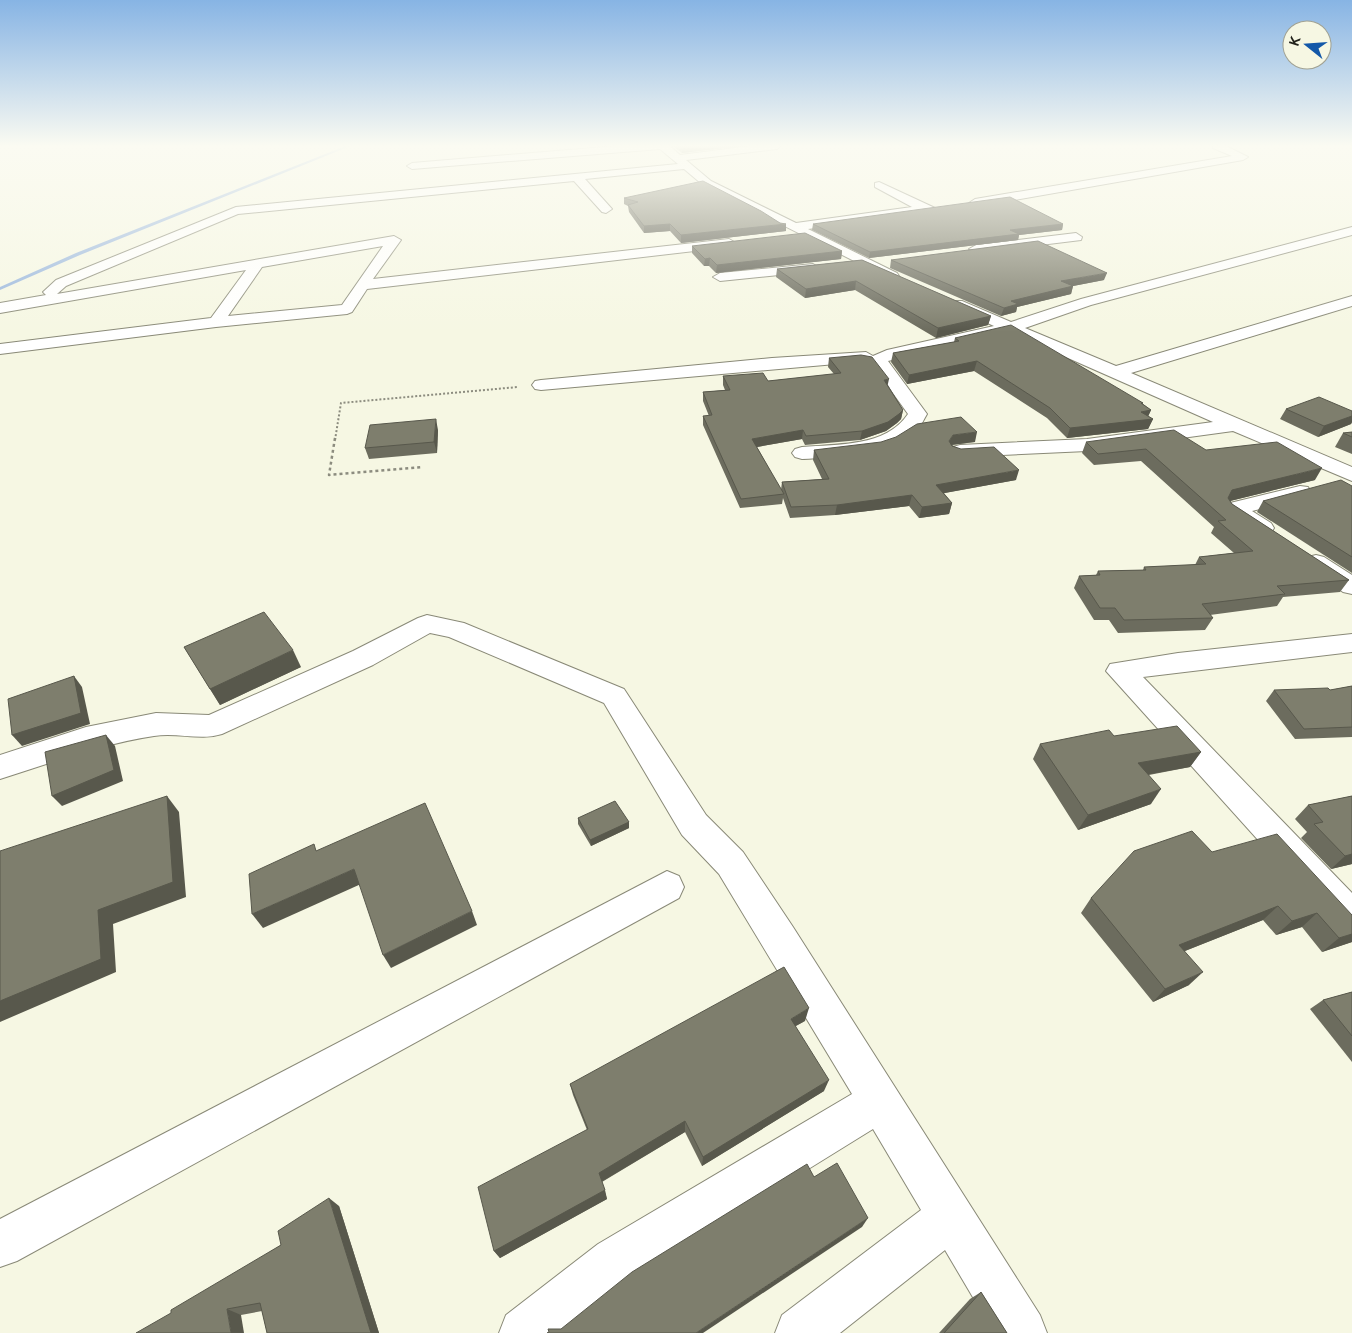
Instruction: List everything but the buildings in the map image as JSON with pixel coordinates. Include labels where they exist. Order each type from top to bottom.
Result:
[{"type":"street","points":[[40,301],[61,283],[236,211],[274,207]]},
{"type":"street","points":[[754,207],[864,264],[904,281]]},
{"type":"street","points":[[778,237],[829,221],[943,207]]},
{"type":"street","points":[[541,384],[860,357],[878,360],[887,355],[1012,327],[1086,302],[1352,231]]},
{"type":"street","points":[[965,251],[1076,237]]},
{"type":"street","points":[[0,308],[394,240],[347,309],[216,322],[0,348]]},
{"type":"street","points":[[362,285],[748,241]]},
{"type":"street","points":[[843,264],[893,261]]},
{"type":"street","points":[[216,322],[256,264]]},
{"type":"street","points":[[720,277],[824,266]]},
{"type":"street","points":[[940,297],[1115,372],[1232,425],[1333,466],[1352,477]]},
{"type":"street","points":[[1115,372],[1352,301]]},
{"type":"street","points":[[802,453],[859,449],[903,434],[914,424],[918,414],[878,360]]},
{"type":"street","points":[[958,451],[1087,445],[1232,425]]},
{"type":"street","points":[[1333,466],[1352,456]]},
{"type":"street","points":[[1352,477],[1234,509],[1352,586]]},
{"type":"street","points":[[0,767],[86,739],[156,724],[212,726],[363,658],[427,624],[456,629],[614,696],[694,825],[731,863],[1022,1333]]},
{"type":"street","points":[[1352,643],[1158,664],[1120,671],[1194,747],[1352,918]]},
{"type":"street","points":[[0,1244],[667,887]]},
{"type":"street","points":[[524,1333],[615,1261],[880,1101]]},
{"type":"street","points":[[800,1333],[951,1216]]},
{"type":"path","points":[[423,467],[329,475],[341,403],[541,384]]},
{"type":"waterway","points":[[0,289],[78,254],[196,207]]}]
